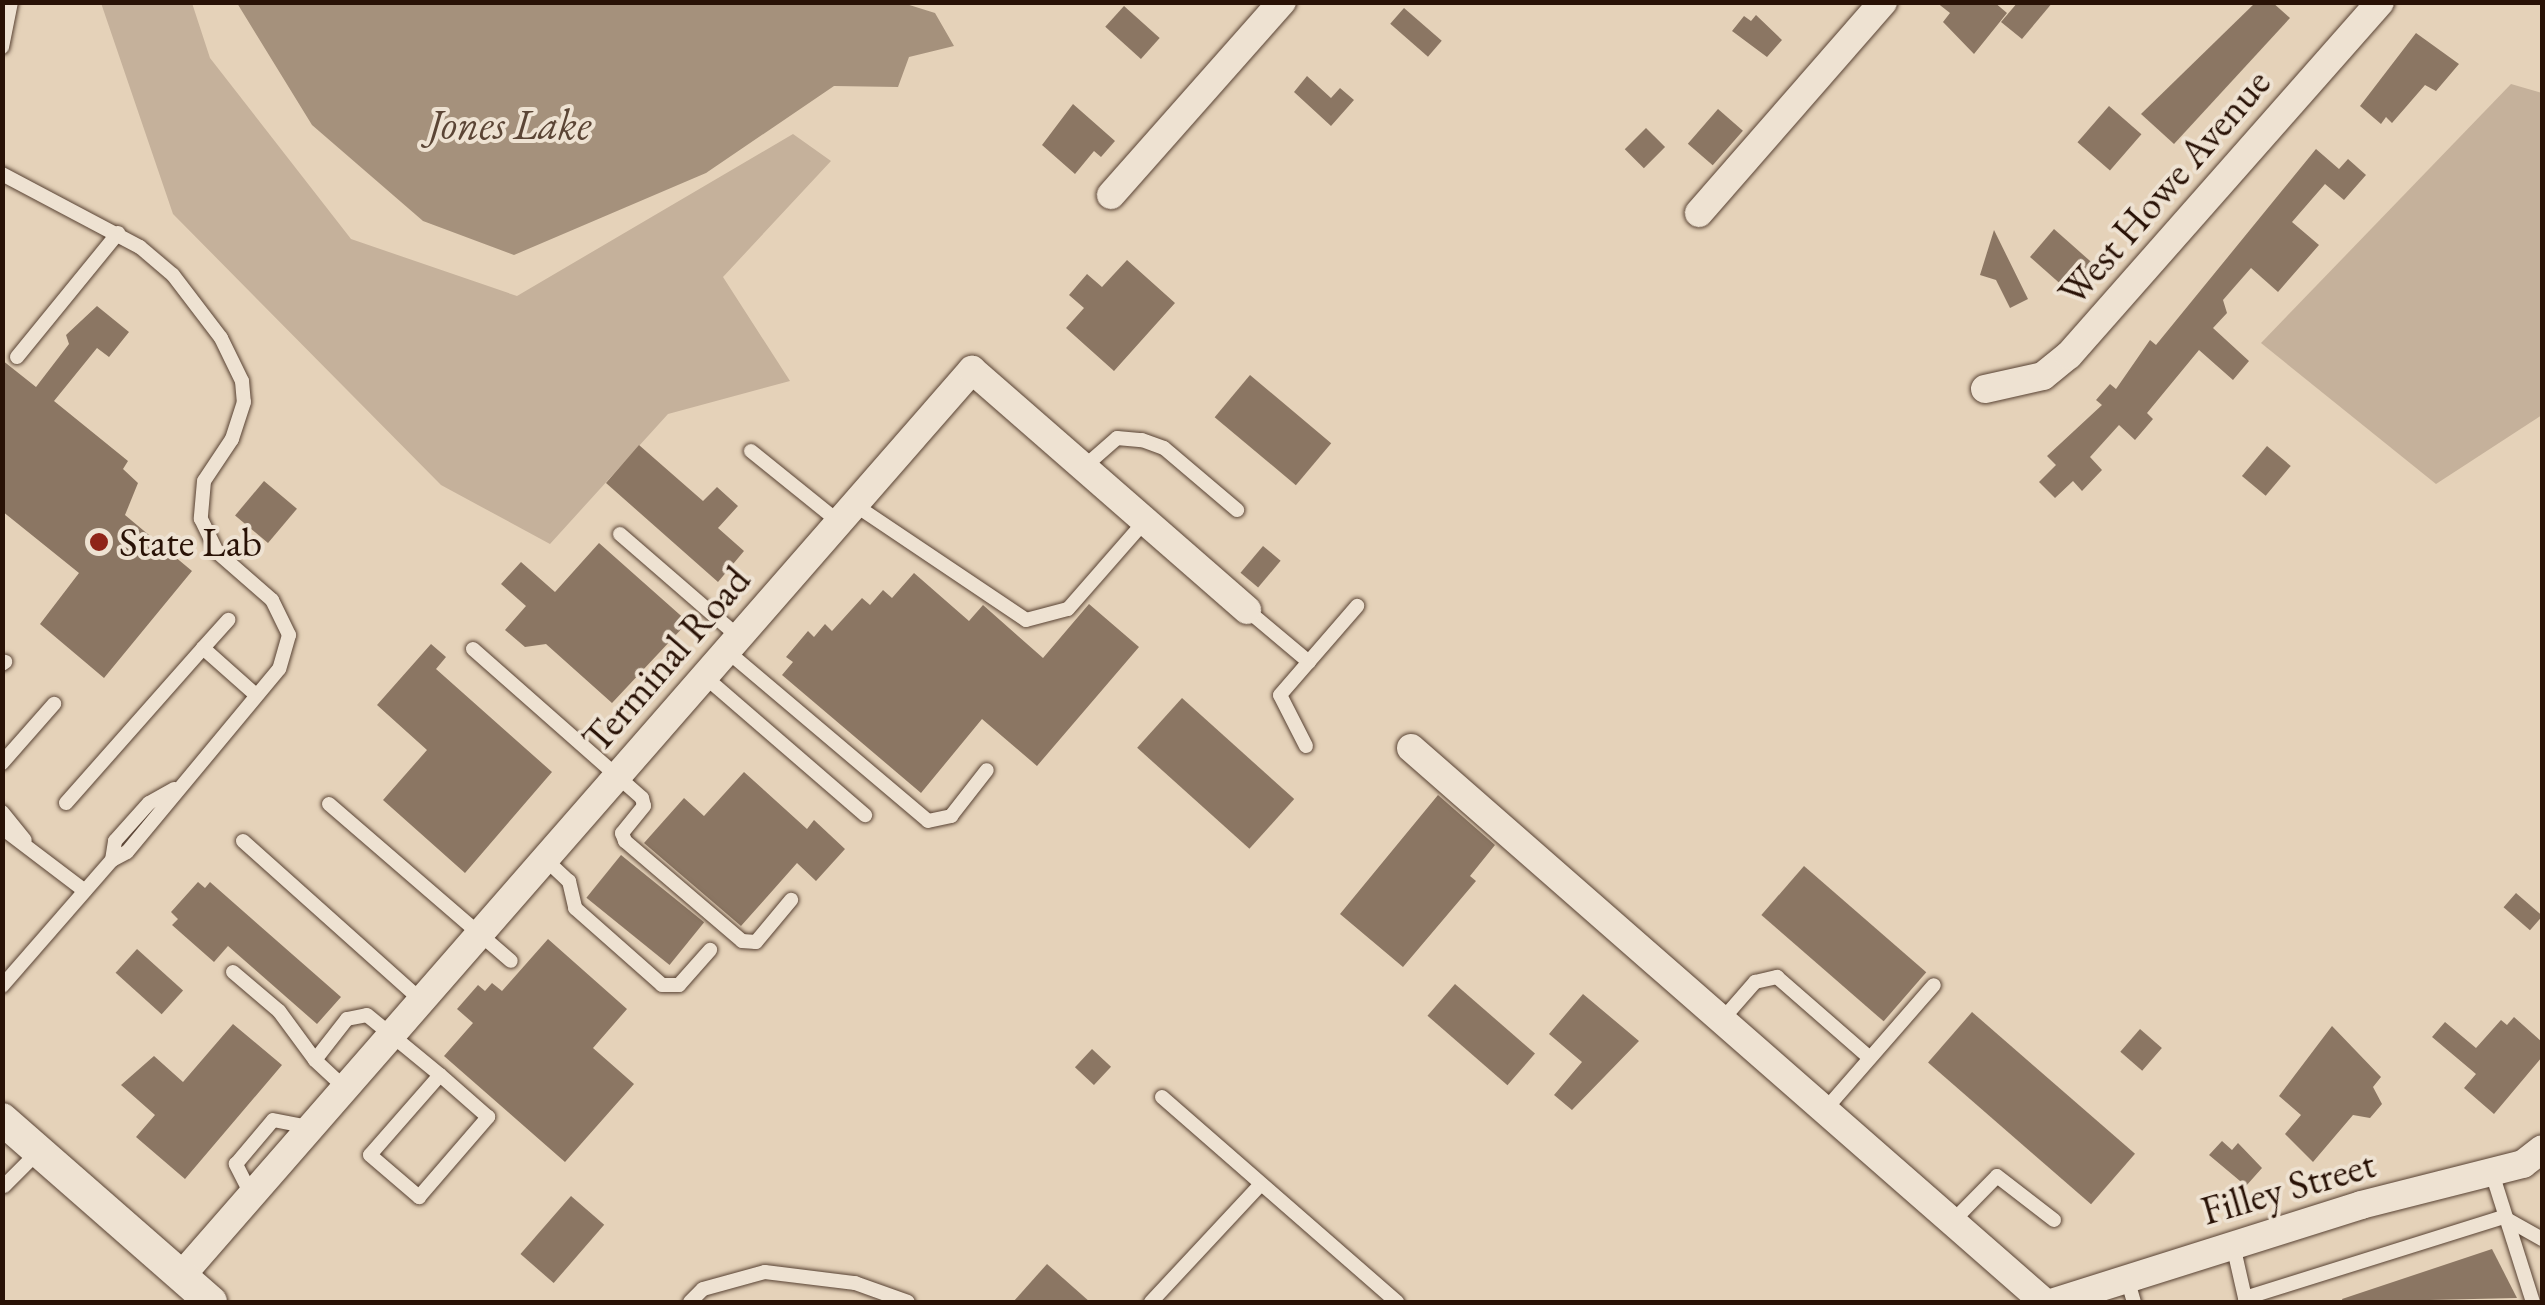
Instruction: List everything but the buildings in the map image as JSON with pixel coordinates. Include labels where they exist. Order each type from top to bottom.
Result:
[{"type":"street","points":[[1111,195],[1282,2]]},
{"type":"street","points":[[1699,213],[1883,2]]},
{"type":"street","name":"West Howe Avenue","points":[[1986,389],[2043,376],[2069,355],[2380,2]]},
{"type":"street","name":"Terminal Road","points":[[181,1276],[972,370],[1247,610]]},
{"type":"street","points":[[1412,748],[2044,1302]]},
{"type":"street","points":[[2,1120],[211,1302]]},
{"type":"street","name":"Filley Street","points":[[2054,1302],[2130,1290],[2233,1243],[2523,1164],[2542,1149]]},
{"type":"lane","points":[[2,47],[11,2]]},
{"type":"lane","points":[[2,174],[118,232],[173,274],[206,313],[242,381],[240,422],[198,500],[205,534],[284,618],[287,652],[256,695],[174,788],[149,803],[115,841],[112,860],[2,986]]},
{"type":"lane","points":[[17,356],[118,232]]},
{"type":"lane","points":[[1084,468],[1117,438],[1142,440],[1164,448],[1237,510]]},
{"type":"lane","points":[[751,451],[1026,620],[1068,609],[1145,521]]},
{"type":"lane","points":[[620,534],[733,644],[928,821],[950,816],[987,770]]},
{"type":"lane","points":[[1306,746],[1280,695],[1358,606]]},
{"type":"lane","points":[[1247,610],[1309,662]]},
{"type":"lane","points":[[66,803],[228,620]]},
{"type":"lane","points":[[203,648],[256,695]]},
{"type":"lane","points":[[474,650],[644,806],[622,834],[625,841],[742,942],[756,942],[791,900]]},
{"type":"lane","points":[[704,676],[865,815]]},
{"type":"lane","points":[[2,763],[54,704]]},
{"type":"lane","points":[[330,804],[510,961]]},
{"type":"lane","points":[[2,812],[26,840],[85,891]]},
{"type":"lane","points":[[2,828],[26,840]]},
{"type":"lane","points":[[243,841],[421,1000]]},
{"type":"lane","points":[[545,859],[569,882],[575,908],[662,985],[679,984],[710,950]]},
{"type":"lane","points":[[233,972],[279,1012],[315,1060],[345,1088]]},
{"type":"lane","points":[[1721,1021],[1755,982],[1777,977],[1870,1058]]},
{"type":"lane","points":[[1824,1111],[1934,984]]},
{"type":"lane","points":[[315,1060],[348,1019],[367,1014],[392,1034],[440,1075],[488,1116],[418,1197],[370,1155],[440,1075]]},
{"type":"lane","points":[[1162,1097],[1397,1302]]},
{"type":"lane","points":[[4,1186],[38,1151]]},
{"type":"lane","points":[[2492,1173],[2502,1216],[2533,1302]]},
{"type":"lane","points":[[1952,1223],[1997,1176],[2054,1220]]},
{"type":"lane","points":[[1151,1302],[1260,1184]]},
{"type":"lane","points":[[2233,1243],[2245,1300],[2502,1216],[2542,1239]]},
{"type":"lane","points":[[690,1302],[704,1289],[765,1272],[855,1282],[908,1302]]},
{"type":"shaded area","points":[[101,3],[192,3],[210,58],[351,239],[517,296],[793,134],[831,161],[723,277],[790,381],[668,414],[550,544],[441,485],[173,214]]},
{"type":"shaded area","points":[[2511,84],[2542,93],[2542,415],[2436,484],[2261,343]]},
{"type":"water","name":"Jones Lake","points":[[237,3],[903,3],[935,13],[954,46],[909,57],[898,87],[834,86],[706,173],[514,255],[423,221],[312,125]]},
{"type":"place","name":"State Lab","points":[[99,542]]}]
